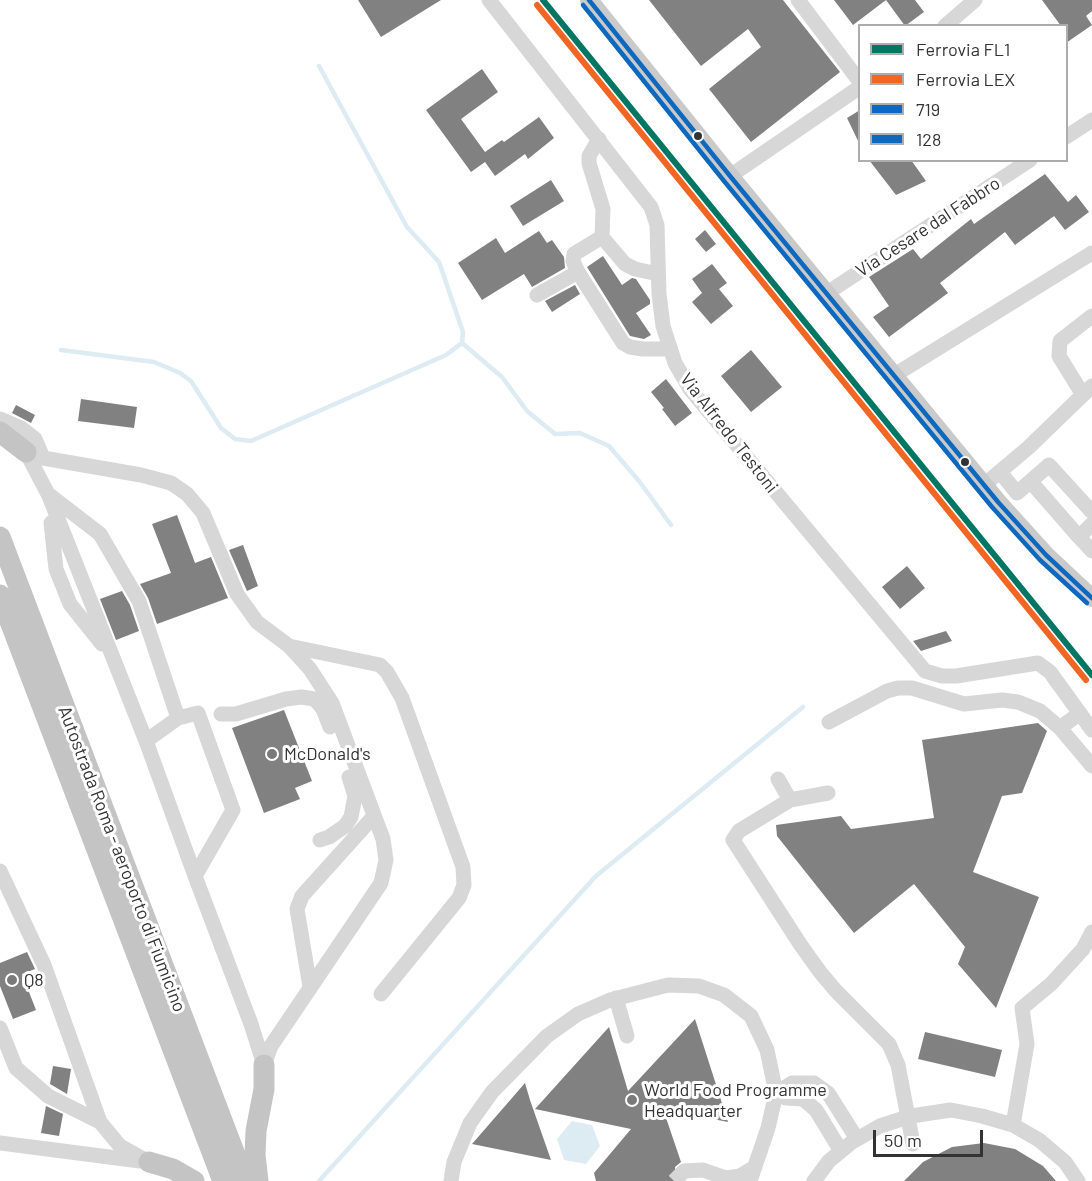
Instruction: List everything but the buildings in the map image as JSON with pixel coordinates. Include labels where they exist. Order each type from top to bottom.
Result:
[{"type":"highway","points":[[0,432],[35,455]]},
{"type":"highway","name":"Autostrada Roma - aeroporto di Fiumicino","points":[[0,537],[245,1181]]},
{"type":"highway","name":"Autostrada Roma - aeroporto di Fiumicino","points":[[0,595],[223,1181]]},
{"type":"highway","points":[[258,1181],[255,1155],[256,1131],[264,1089],[264,1065]]},
{"type":"highway","points":[[149,1162],[173,1169],[194,1181]]},
{"type":"main road","points":[[589,0],[730,176],[984,485],[1046,555],[1091,595]]},
{"type":"street","name":"Via Alfredo Testoni","points":[[489,0],[651,207],[657,225],[661,313],[670,349],[690,389],[925,671],[942,676],[956,676],[1038,663],[1050,672],[1092,730]]},
{"type":"street","points":[[798,0],[858,79]]},
{"type":"street","points":[[947,24],[975,0]]},
{"type":"street","points":[[730,176],[858,88]]},
{"type":"street","points":[[1068,136],[1092,120]]},
{"type":"street","points":[[599,140],[589,156],[589,163],[603,209],[602,237],[625,264],[634,269],[658,274]]},
{"type":"street","name":"Via Cesare dal Fabbro","points":[[827,293],[1027,162]]},
{"type":"street","points":[[602,237],[574,254],[573,261],[578,272],[623,343],[643,350],[670,349]]},
{"type":"street","points":[[893,376],[1092,253]]},
{"type":"street","points":[[537,295],[578,272]]},
{"type":"street","points":[[984,485],[1088,391],[1059,357],[1060,341],[1092,316]]},
{"type":"street","points":[[0,419],[21,428],[34,440],[35,455],[48,494],[146,741],[251,1024],[264,1065]]},
{"type":"street","points":[[35,455],[171,483],[187,494],[202,513],[237,594],[256,622],[290,646],[310,669],[332,703],[383,839],[386,860],[381,883],[270,1046],[264,1065]]},
{"type":"street","points":[[1000,472],[1017,493],[1049,465],[1092,512]]},
{"type":"street","points":[[1031,482],[1092,551]]},
{"type":"street","points":[[48,494],[100,534],[139,601],[178,718]]},
{"type":"street","points":[[1079,537],[1092,524]]},
{"type":"street","points":[[290,646],[380,665],[387,672],[402,698],[463,867],[464,885],[459,898],[381,994]]},
{"type":"street","points":[[829,722],[887,691],[898,688],[912,688],[964,704],[1002,700],[1018,702],[1040,711],[1060,728],[1092,766]]},
{"type":"street","points":[[221,714],[236,714],[286,699],[302,697],[314,699],[323,709],[355,796],[354,808],[345,826],[320,840]]},
{"type":"street","points":[[146,741],[178,718],[198,713],[233,810],[195,876]]},
{"type":"street","points":[[1060,728],[1080,713]]},
{"type":"street","points":[[778,779],[790,800]]},
{"type":"street","points":[[828,793],[790,800],[739,831],[733,840],[820,972],[890,1044],[898,1065],[913,1144]]},
{"type":"street","points":[[310,987],[297,909],[302,896],[374,816]]},
{"type":"street","points":[[0,871],[44,965],[100,1122],[120,1146],[149,1162]]},
{"type":"street","points":[[1013,1125],[1027,1044],[1022,1008],[1052,984],[1083,949],[1092,932]]},
{"type":"street","points":[[451,1181],[454,1162],[470,1123],[492,1092],[547,1036],[578,1014],[616,998],[668,985],[699,986],[724,995],[751,1016],[767,1050],[776,1093],[768,1128],[752,1175],[726,1178],[703,1170],[684,1171]]},
{"type":"street","points":[[616,998],[627,1036]]},
{"type":"street","points":[[0,1028],[16,1068],[48,1096],[100,1122]]},
{"type":"street","points":[[776,1093],[792,1083],[814,1083],[828,1093],[857,1139]]},
{"type":"street","points":[[776,1093],[786,1098],[803,1099],[816,1110],[841,1151]]},
{"type":"street","points":[[814,1181],[829,1161],[841,1151],[880,1126],[909,1117],[951,1110],[1013,1125],[1040,1140],[1065,1162],[1078,1181]]},
{"type":"street","points":[[0,1143],[149,1162]]},
{"type":"shaded area","points":[[572,1121],[592,1125],[600,1146],[586,1164],[564,1160],[557,1139]]},
{"type":"waterway","points":[[61,350],[154,362],[180,373],[191,381],[221,428],[235,439],[251,441],[446,355],[462,343],[463,332],[439,262],[407,227],[319,66]]},
{"type":"waterway","points":[[462,343],[502,377],[527,411],[555,434],[580,433],[609,446],[639,481],[671,525]]},
{"type":"waterway","points":[[319,1181],[596,876],[803,707]]},
{"type":"tunnel","points":[[674,1181],[684,1171]]},
{"type":"rail line","name":"FL1","points":[[543,0],[1092,675]]},
{"type":"rail line","name":"LEX","points":[[537,5],[1086,680]]},
{"type":"transit line","name":"719","points":[[589,0],[730,176],[998,502],[1046,555],[1092,598]]},
{"type":"transit line","name":"128","points":[[583,5],[724,181],[992,507],[1040,560],[1087,603]]},
{"type":"place","name":"McDonald's","points":[[272,754]]},
{"type":"place","name":"Q8","points":[[12,980]]},
{"type":"place","name":"World Food Programme Headquarter","points":[[632,1100]]}]
